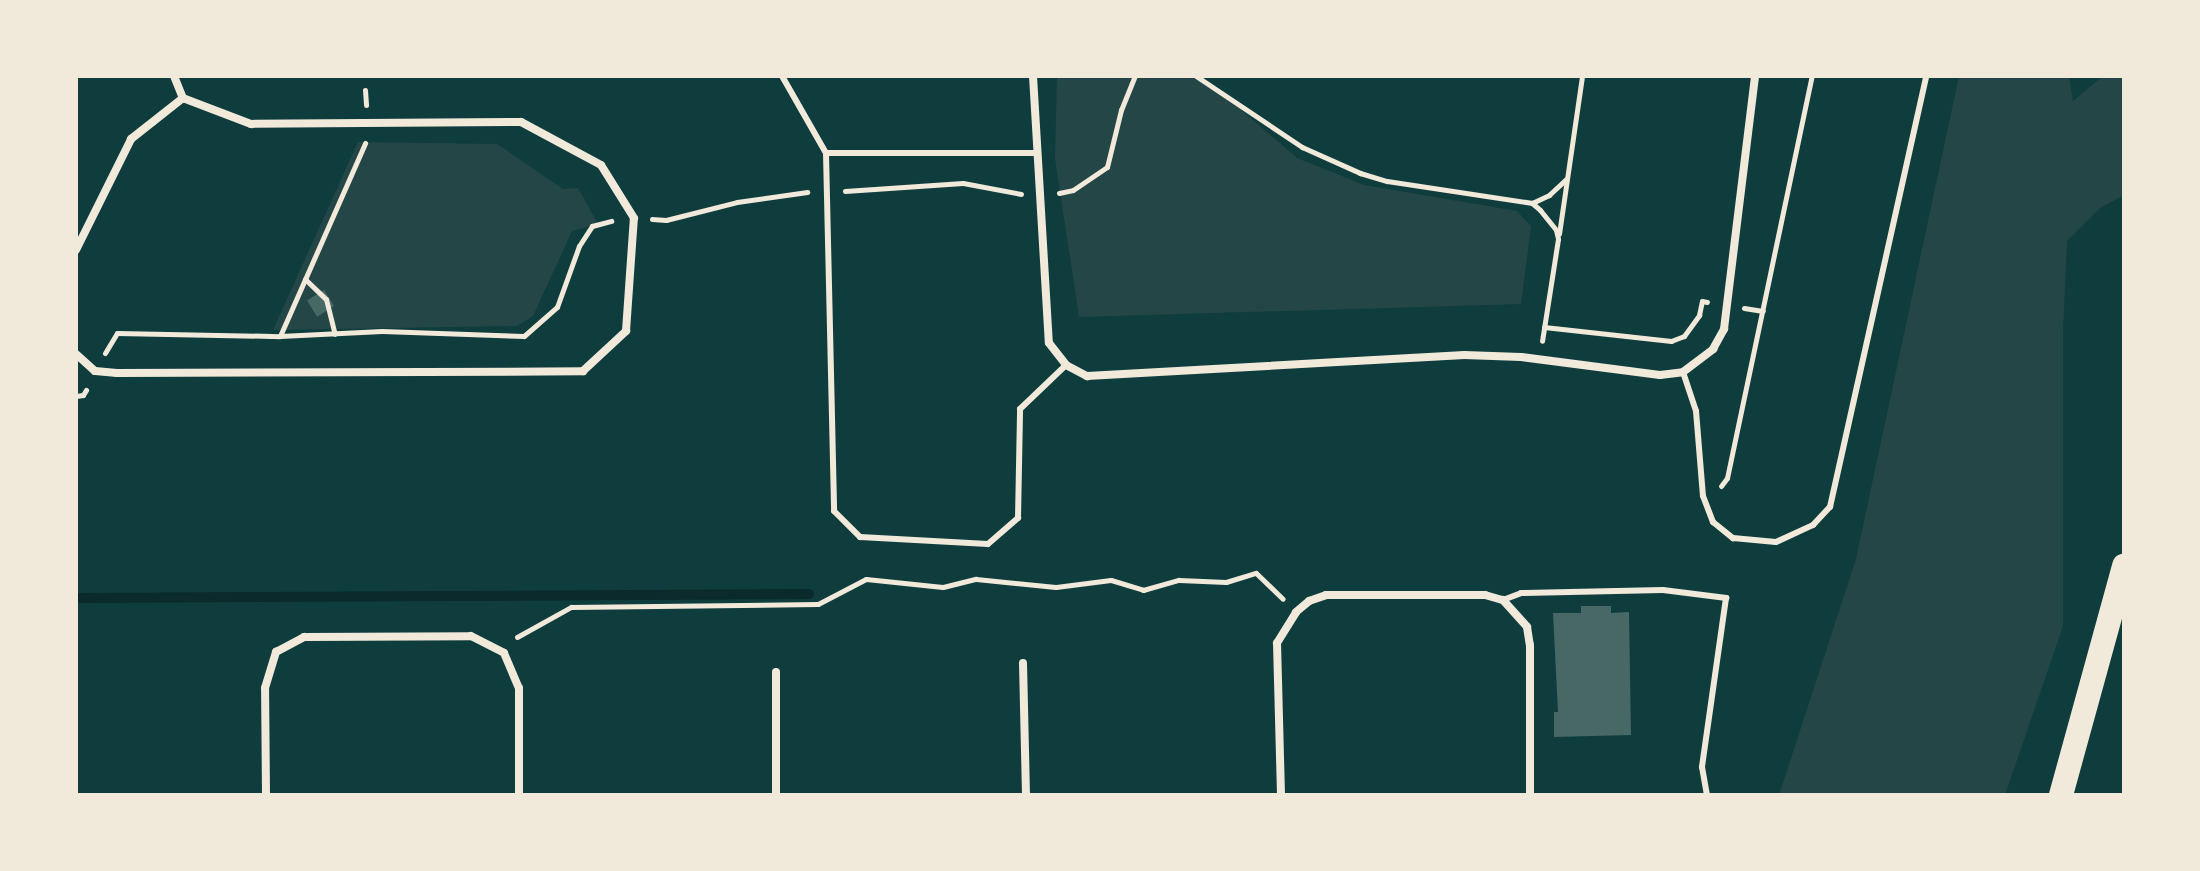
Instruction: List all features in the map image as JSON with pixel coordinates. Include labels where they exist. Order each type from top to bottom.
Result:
[{"type":"highway","points":[[2061,795],[2124,566]]},
{"type":"street","points":[[76,354],[95,371],[117,373],[583,371],[626,331],[634,218],[601,165],[521,122],[251,124],[183,98],[174,76]]},
{"type":"street","points":[[1033,76],[1049,343],[1066,365],[1087,376],[1464,355],[1539,359],[1660,375],[1683,372],[1713,349],[1724,329],[1755,76]]},
{"type":"street","points":[[76,250],[131,139],[183,98]]},
{"type":"street","points":[[1281,795],[1277,643],[1296,612],[1309,601],[1326,595],[1485,595],[1503,600],[1527,627],[1530,645],[1530,795]]},
{"type":"street","points":[[266,795],[265,688],[276,652],[304,637],[471,636],[504,653],[519,688],[519,795]]},
{"type":"street","points":[[1023,663],[1026,795]]},
{"type":"street","points":[[776,672],[776,795]]},
{"type":"lane","points":[[782,76],[826,153],[834,511],[860,537],[988,544],[1018,518],[1020,409],[1066,365]]},
{"type":"lane","points":[[1683,372],[1696,411],[1703,496],[1713,522],[1733,538],[1776,542],[1813,525],[1830,507],[1926,76]]},
{"type":"lane","points":[[826,153],[1036,153]]},
{"type":"lane","points":[[1503,600],[1521,593],[1663,590],[1726,598],[1702,767],[1707,795]]},
{"type":"path","points":[[1196,76],[1302,147],[1360,173],[1387,181],[1532,203],[1549,218],[1558,239]]},
{"type":"path","points":[[1539,359],[1582,76]]},
{"type":"path","points":[[1703,496],[1718,489],[1727,478],[1812,76]]},
{"type":"path","points":[[280,336],[368,136],[365,90]]},
{"type":"path","points":[[1532,203],[1549,195],[1568,175]]},
{"type":"path","points":[[305,279],[326,299],[335,334]]},
{"type":"path","points":[[1544,327],[1671,341],[1684,336],[1691,327],[1702,301],[1763,311]]},
{"type":"path","points":[[496,649],[571,607],[818,604],[866,579],[943,587],[976,579],[1056,587],[1111,580],[1143,590],[1179,580],[1226,582],[1256,573],[1296,612]]},
{"type":"shaded area","points":[[1057,76],[1202,76],[1297,158],[1364,185],[1517,211],[1531,226],[1521,304],[1079,317],[1055,158]]},
{"type":"shaded area","points":[[1959,76],[2069,76],[2073,101],[2103,76],[2124,76],[2124,195],[2100,208],[2067,241],[2063,332],[2063,626],[2005,795],[1779,795],[1856,559]]},
{"type":"shaded area","points":[[358,142],[497,144],[563,189],[578,188],[598,224],[572,231],[533,316],[517,326],[273,330]]},
{"type":"building","points":[[324,290],[334,306],[317,317],[307,301]]},
{"type":"building","points":[[1581,606],[1611,606],[1611,613],[1629,612],[1631,735],[1554,737],[1554,712],[1558,712],[1553,613],[1581,613]]},
{"type":"waterway","points":[[76,598],[809,594]]}]
